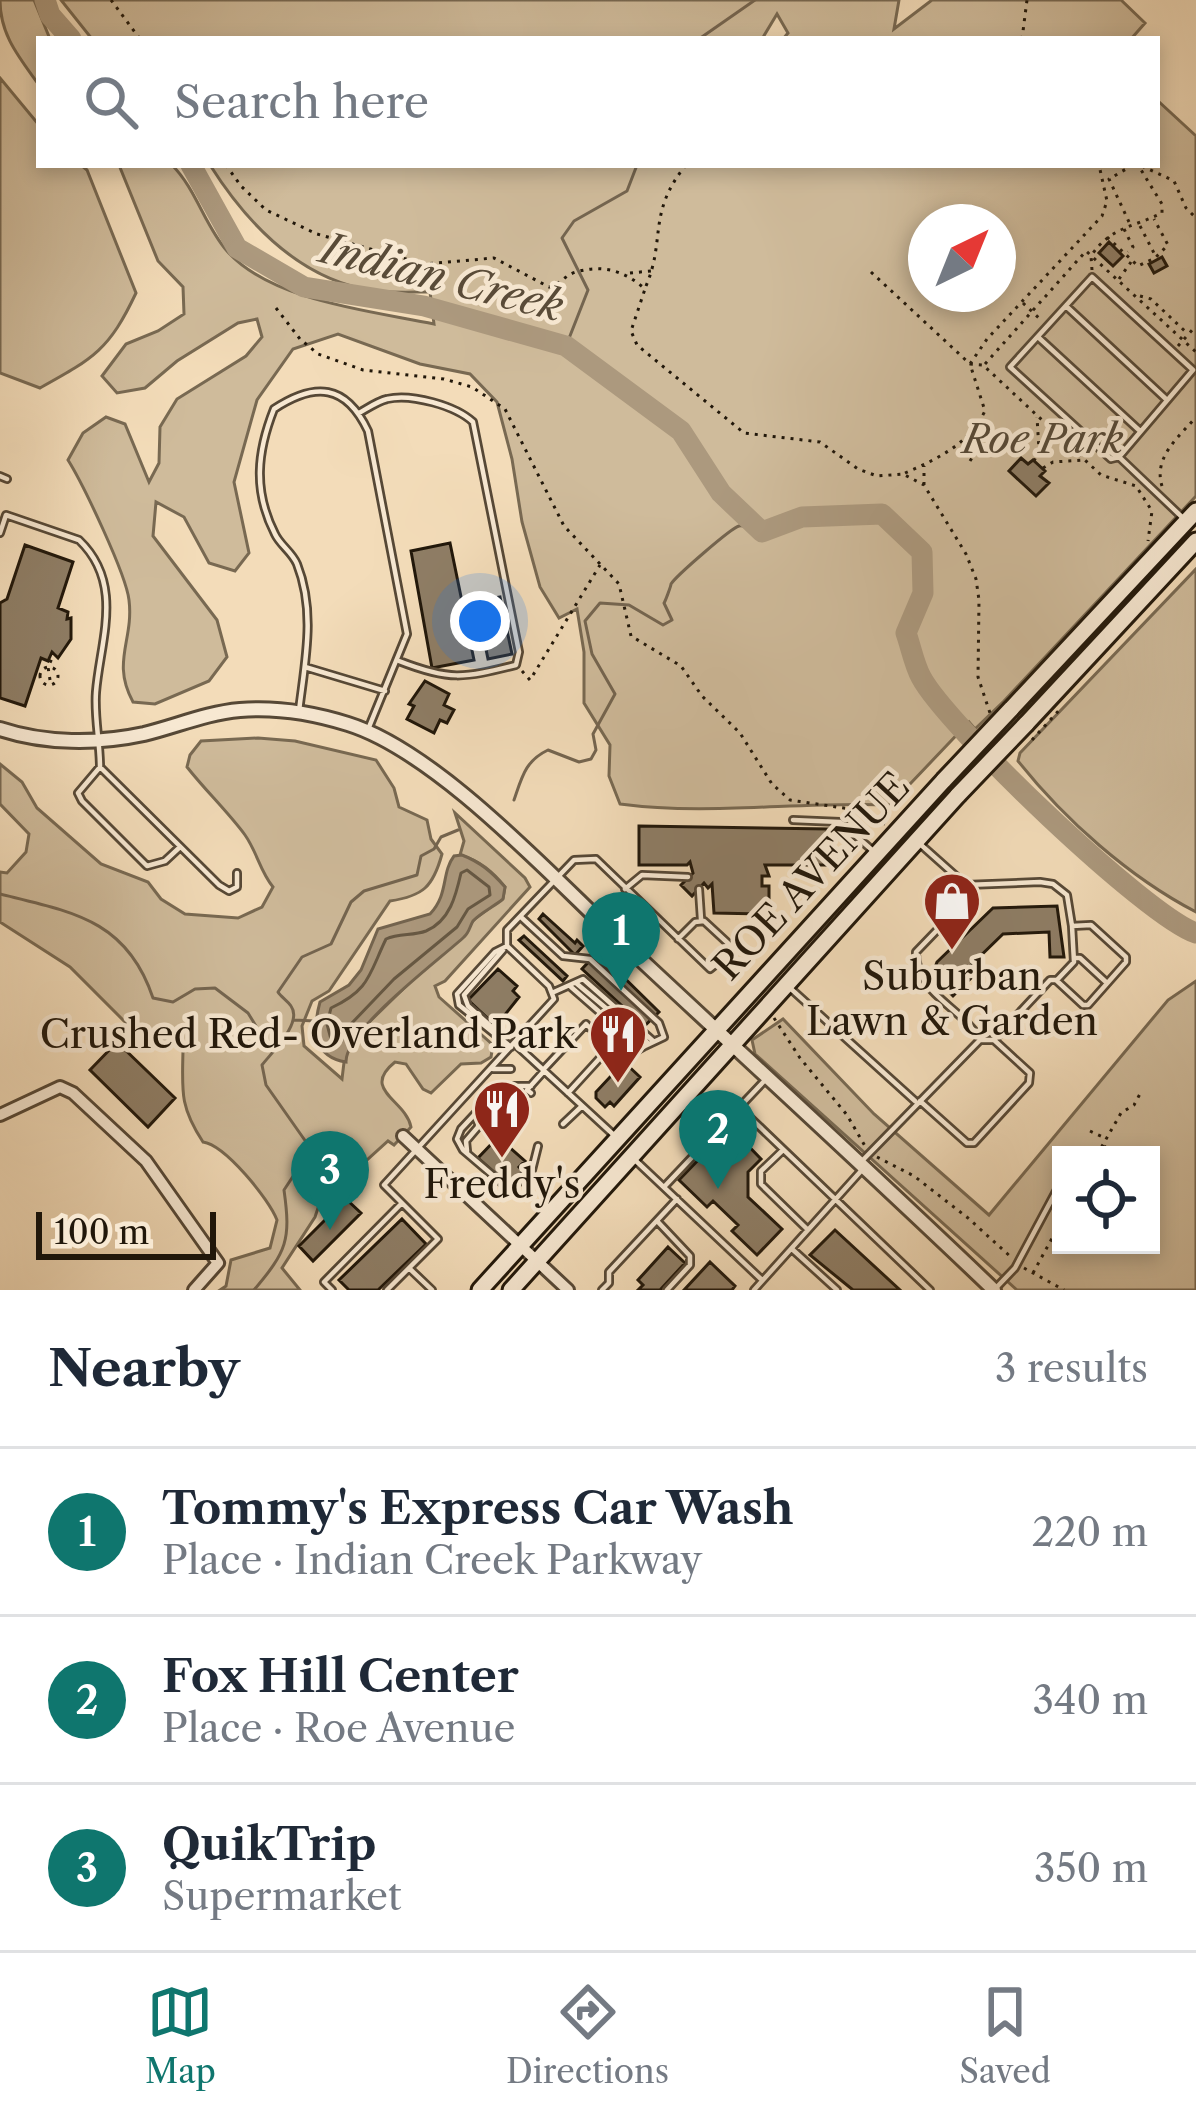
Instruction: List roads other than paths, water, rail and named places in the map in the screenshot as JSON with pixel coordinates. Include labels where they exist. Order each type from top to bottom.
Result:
[{"type":"main road","name":"ROE AVENUE","points":[[480,1290],[944,780],[1194,527]]},
{"type":"main road","name":"ROE AVENUE","points":[[511,1290],[958,795],[1027,733],[1194,527]]},
{"type":"street","points":[[0,729],[63,740],[100,740],[243,710],[299,711],[400,747],[441,776],[715,1030],[865,1160],[994,1290]]},
{"type":"street","points":[[1,1112],[59,1088],[74,1093],[146,1161],[218,1264],[194,1290]]},
{"type":"street","points":[[404,1136],[568,1290]]},
{"type":"lane","points":[[1092,278],[1193,370],[1119,457],[1111,459],[1010,367],[1066,306],[1092,278]]},
{"type":"lane","points":[[1066,306],[1167,400]]},
{"type":"lane","points":[[1038,337],[1141,431]]},
{"type":"lane","points":[[299,711],[309,621],[296,560],[278,541],[259,490],[262,440],[274,409],[309,390],[333,392],[359,412],[368,431],[407,634],[367,732]]},
{"type":"lane","points":[[359,412],[386,399],[405,398],[461,411],[473,422],[519,652],[516,665],[466,677],[437,676],[399,661]]},
{"type":"lane","points":[[1119,457],[1194,527]]},
{"type":"lane","points":[[0,532],[3,514],[79,540],[99,573],[107,617],[96,690],[100,767],[79,793],[147,866],[165,861],[180,847]]},
{"type":"lane","points":[[305,667],[385,692]]},
{"type":"lane","points":[[100,767],[229,891],[237,887],[237,873]]},
{"type":"lane","points":[[794,820],[840,822],[876,854]]},
{"type":"lane","points":[[917,840],[966,885],[1053,884],[1067,895],[1074,958],[1056,980]]},
{"type":"lane","points":[[617,1138],[498,1036],[468,1006],[464,994],[507,946],[507,930],[574,860],[596,860],[710,969],[716,968],[731,946],[701,921],[699,889]]},
{"type":"lane","points":[[625,889],[642,875],[688,877]]},
{"type":"lane","points":[[966,885],[966,900],[916,952],[916,960],[924,984],[980,1040]]},
{"type":"lane","points":[[520,916],[563,956],[590,959],[665,1031],[664,1037],[629,1054],[610,1046],[586,1024],[531,1089],[503,1084],[458,1136],[470,1156],[509,1190],[532,1170],[538,1147]]},
{"type":"lane","points":[[678,939],[701,921]]},
{"type":"lane","points":[[994,1040],[1049,980],[1056,980],[1088,1005],[1126,957],[1090,925],[1072,926]]},
{"type":"lane","points":[[387,1290],[438,1239],[384,1186],[554,999],[554,992],[507,946]]},
{"type":"lane","points":[[1074,958],[1081,958],[1107,983]]},
{"type":"lane","points":[[554,992],[583,979],[650,1044]]},
{"type":"lane","points":[[754,1290],[835,1201],[865,1160],[919,1102],[980,1040],[994,1040],[1030,1073],[1029,1083],[974,1143],[967,1143],[919,1102],[785,984]]},
{"type":"lane","points":[[573,985],[635,1042],[650,1044]]},
{"type":"lane","points":[[568,1093],[610,1046]]},
{"type":"lane","points":[[491,1069],[511,1069]]},
{"type":"lane","points":[[664,1187],[767,1077]]},
{"type":"lane","points":[[563,1124],[582,1106]]},
{"type":"lane","points":[[739,1107],[930,1290]]},
{"type":"lane","points":[[783,1150],[761,1171],[761,1184],[808,1230]]},
{"type":"lane","points":[[631,1156],[762,1280]]},
{"type":"lane","points":[[602,1290],[610,1272],[677,1199]]},
{"type":"lane","points":[[994,1290],[1017,1263],[1052,1199]]},
{"type":"lane","points":[[332,1290],[324,1282],[402,1203]]},
{"type":"lane","points":[[657,1221],[690,1256],[690,1265],[667,1290]]},
{"type":"lane","points":[[792,1249],[837,1290]]},
{"type":"lane","points":[[409,1268],[432,1290]]},
{"type":"lane","points":[[608,1283],[616,1290]]},
{"type":"water","points":[[462,855],[505,887],[503,899],[476,918],[466,935],[376,1015],[360,1032],[346,1062],[327,1055],[316,1032],[320,1002],[349,985],[361,970],[378,929],[430,914],[440,899],[450,863],[454,856]]},
{"type":"waterway","name":"Indian Creek","points":[[45,0],[50,15],[68,36]]},
{"type":"waterway","points":[[703,36],[755,0]]},
{"type":"waterway","name":"Indian Creek","points":[[193,168],[237,248],[304,287],[424,306],[566,346],[681,431],[721,493],[762,532],[802,517],[882,514],[922,552],[923,593],[906,633],[919,672],[938,701],[1006,775],[1094,858],[1196,933]]},
{"type":"waterway","points":[[566,346],[588,290],[562,238],[574,221],[627,191],[636,168]]},
{"type":"waterway","points":[[514,800],[525,771],[540,754],[548,750],[579,762],[591,759],[596,750],[593,734],[615,694],[592,654],[585,621],[600,603],[629,605],[663,625],[672,620],[664,603],[675,579],[734,529],[758,529]]},
{"type":"waterway","points":[[254,1290],[284,1244],[284,1190],[311,1149],[266,1085],[262,1065],[293,1021],[291,1006],[278,992],[302,957],[331,944],[351,902],[364,891],[417,875],[421,856],[434,849],[441,837],[458,830]]},
{"type":"waterway","points":[[0,894],[74,914],[112,936],[142,972],[153,998],[173,1002],[195,989],[215,988],[248,1013],[272,1052]]},
{"type":"waterway","points":[[294,1020],[315,1021]]},
{"type":"place","name":"Suburban Lawn & Garden","points":[[952,952]]},
{"type":"place","name":"Tommy's Express Car Wash","points":[[621,991]]},
{"type":"place","name":"Crushed Red- Overland Park","points":[[618,1085]]},
{"type":"place","name":"Freddy's","points":[[502,1160]]},
{"type":"place","name":"Fox Hill Center","points":[[718,1189]]},
{"type":"place","name":"QuikTrip","points":[[330,1230]]},
{"type":"park label","name":"Roe Park","points":[[1043,439]]}]
